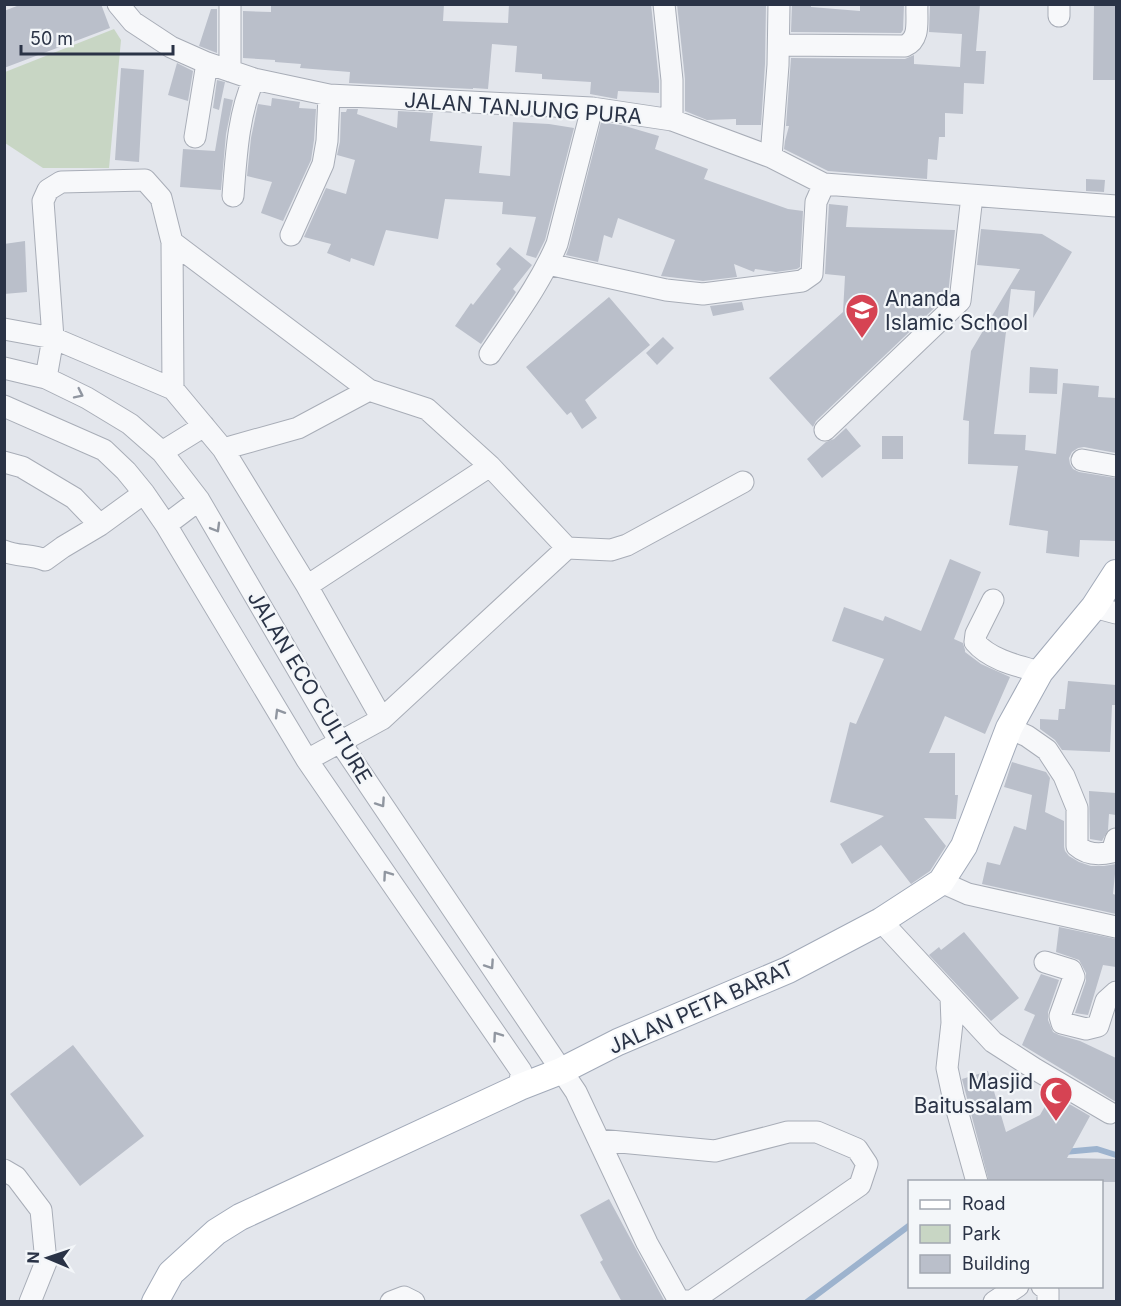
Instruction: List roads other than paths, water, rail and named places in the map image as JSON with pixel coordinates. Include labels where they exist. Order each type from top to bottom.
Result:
[{"type":"main road","name":"JALAN PETA BARAT","points":[[155,1302],[171,1273],[216,1232],[240,1217],[520,1087],[561,1071],[618,1042],[788,970],[881,921],[941,882],[964,846],[1009,728],[1040,672],[1105,610],[1116,573]]},
{"type":"street","name":"JALAN TANJUNG PURA","points":[[118,4],[133,22],[171,47],[207,63],[254,79],[329,95],[592,108],[672,120],[771,158],[824,184],[1116,206]]},
{"type":"street","points":[[230,4],[230,71]]},
{"type":"street","points":[[664,4],[672,80],[672,120]]},
{"type":"street","points":[[771,158],[779,45],[779,4]]},
{"type":"street","points":[[779,45],[905,45],[912,43],[916,37],[917,4]]},
{"type":"street","points":[[195,137],[207,63]]},
{"type":"street","points":[[233,196],[244,103],[254,79]]},
{"type":"street","points":[[291,235],[323,164],[327,141],[329,95]]},
{"type":"street","points":[[490,354],[537,285],[557,244],[592,108]]},
{"type":"street","points":[[46,378],[53,338],[43,201],[48,190],[61,182],[145,180],[161,198],[172,242],[173,389]]},
{"type":"street","points":[[548,264],[666,290],[703,294],[802,281],[812,274],[816,202],[824,184]]},
{"type":"street","points":[[825,430],[960,301],[972,196]]},
{"type":"street","points":[[172,242],[369,390],[427,409],[490,466],[567,548],[611,550],[627,545],[743,482]]},
{"type":"street","points":[[4,328],[53,338],[173,389],[223,448],[307,586],[382,719]]},
{"type":"street","name":"JALAN ECO CULTURE","points":[[4,369],[46,378],[87,398],[130,424],[162,452],[199,500],[340,742],[576,1092],[647,1244],[678,1299],[692,1301],[860,1185],[867,1164],[857,1149],[817,1132],[788,1132],[715,1151],[599,1140]]},
{"type":"street","points":[[223,448],[298,428],[369,390]]},
{"type":"street","name":"JALAN ECO CULTURE","points":[[4,406],[104,450],[126,471],[144,493],[166,525],[307,760],[521,1071],[520,1087]]},
{"type":"street","points":[[162,452],[204,426]]},
{"type":"street","points":[[1082,460],[1116,466]]},
{"type":"street","points":[[4,462],[22,467],[74,498],[100,525]]},
{"type":"street","points":[[307,586],[490,466]]},
{"type":"street","points":[[4,551],[45,560],[100,525],[144,493]]},
{"type":"street","points":[[166,525],[199,500]]},
{"type":"street","points":[[307,760],[382,719],[567,548]]},
{"type":"street","points":[[993,600],[976,634],[975,642],[983,651],[1017,666],[1040,672]]},
{"type":"street","points":[[1009,728],[1027,736],[1047,750],[1064,776],[1077,808],[1077,846],[1083,851],[1100,855],[1112,852],[1116,838]]},
{"type":"street","points":[[941,882],[968,894],[1116,927]]},
{"type":"street","points":[[881,921],[993,1042],[1110,1113]]},
{"type":"street","points":[[1045,962],[1071,970],[1074,977],[1060,1016],[1062,1023],[1086,1029],[1098,1026],[1106,1002],[1116,992]]},
{"type":"street","points":[[951,997],[952,1023],[947,1068],[977,1180]]},
{"type":"street","points":[[4,1170],[16,1177],[40,1210],[46,1262],[30,1302]]},
{"type":"street","points":[[994,1302],[1016,1288]]},
{"type":"street","points":[[1044,1288],[1048,1290],[1048,1302]]},
{"type":"street","points":[[391,1302],[404,1297],[414,1302]]},
{"type":"waterway","points":[[1064,1152],[1097,1149],[1116,1155]]},
{"type":"waterway","points":[[807,1302],[908,1226]]},
{"type":"place","name":"Ananda Islamic School","points":[[862,339]]},
{"type":"place","name":"Masjid Baitussalam","points":[[1056,1122]]}]
